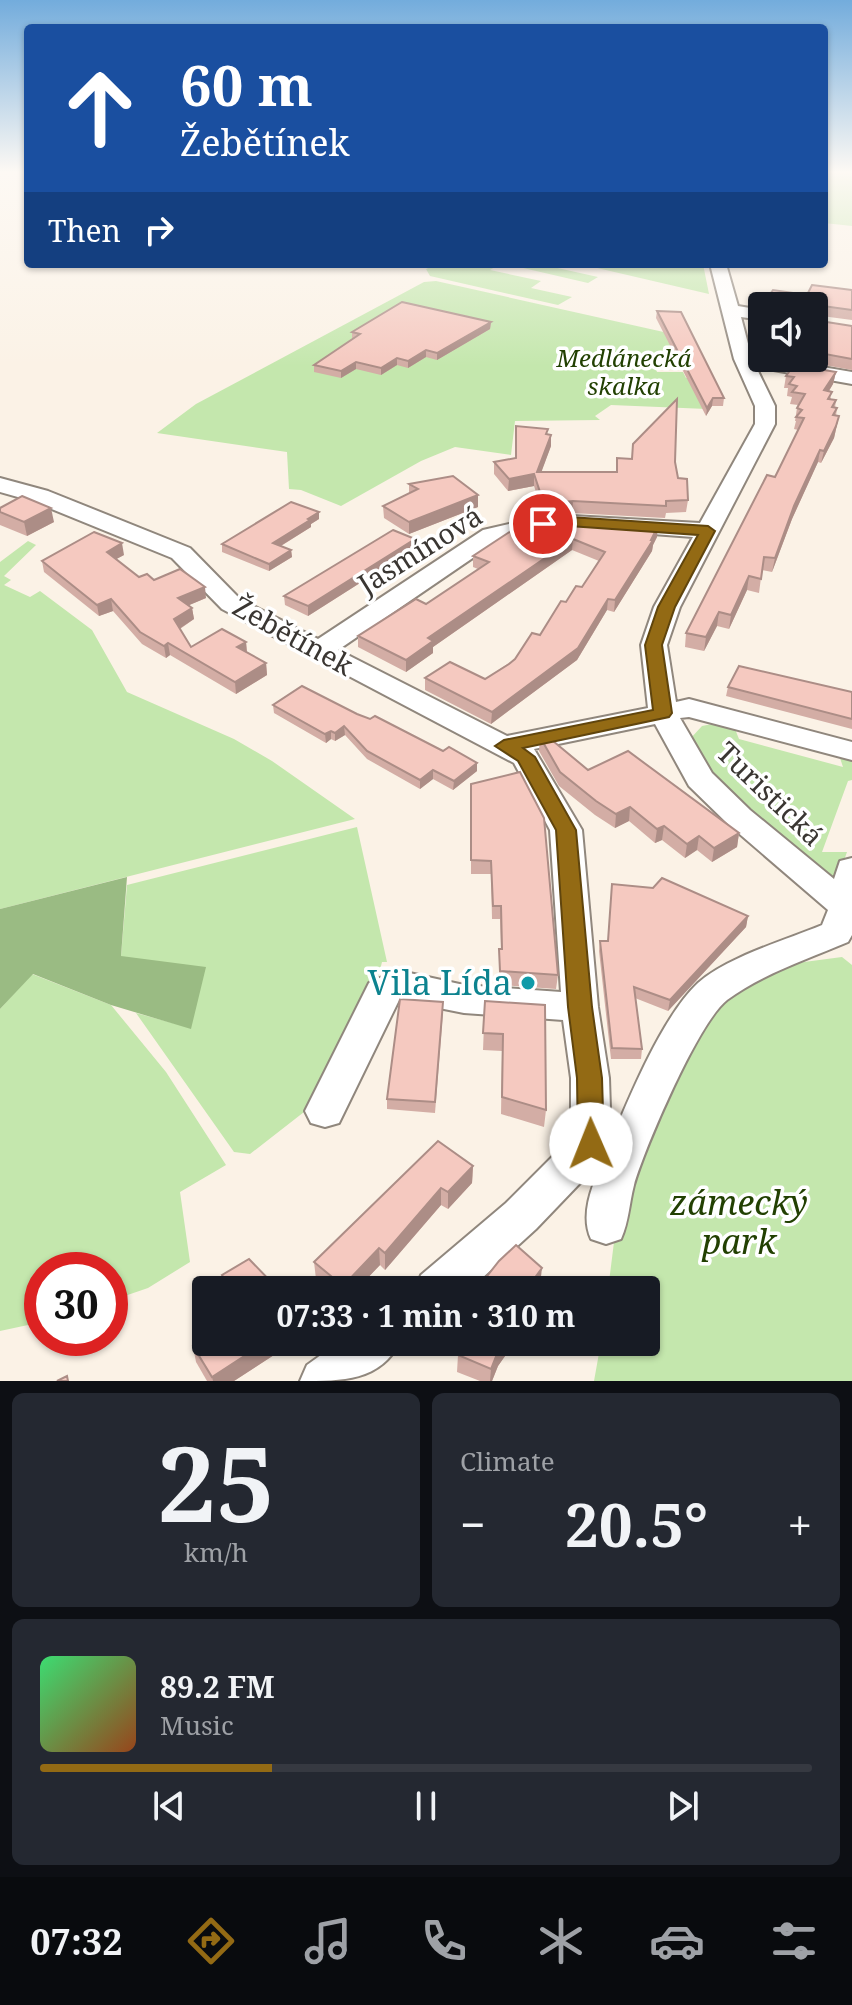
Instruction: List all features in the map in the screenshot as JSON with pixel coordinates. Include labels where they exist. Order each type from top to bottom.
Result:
[{"type":"street","name":"Turistická","points":[[719,268],[743,359],[765,406],[765,424],[667,607],[654,645],[663,713],[700,779],[739,817],[849,910]]},
{"type":"street","points":[[729,310],[748,313]]},
{"type":"street","points":[[743,359],[852,378]]},
{"type":"street","name":"Žebětínek","points":[[0,485],[40,496],[181,553],[231,604],[526,757],[566,830],[580,1007],[590,1078],[591,1144],[521,1216],[453,1276]]},
{"type":"street","name":"Jasmínová","points":[[318,651],[491,535],[524,526],[569,522],[708,531]]},
{"type":"street","points":[[504,746],[689,708],[852,751]]},
{"type":"street","points":[[590,1078],[608,1080],[610,1147],[599,1180],[609,1205],[684,1028],[712,992],[747,971],[836,933],[849,910],[852,869]]},
{"type":"street","points":[[325,1111],[382,993],[389,987],[398,985],[447,997],[580,1007]]},
{"type":"street","points":[[324,1381],[358,1356]]},
{"type":"green space","points":[[493,268],[490,270],[541,281],[531,288],[572,297],[558,305],[430,276],[426,269]]},
{"type":"green space","points":[[523,268],[558,268],[598,277],[588,283]]},
{"type":"green space","points":[[597,268],[704,268],[709,294]]},
{"type":"green space","name":"Medlánecká skalka","points":[[436,281],[686,337],[681,350],[672,350],[675,357],[652,358],[657,372],[683,372],[686,378],[699,378],[707,409],[611,405],[595,416],[600,420],[515,421],[511,455],[455,447],[421,461],[341,506],[301,490],[289,489],[287,452],[157,433],[196,404],[424,282]]},
{"type":"green space","points":[[28,541],[36,545],[4,576],[11,580],[4,585],[30,597],[40,591],[92,630],[127,692],[234,739],[272,761],[355,819],[0,909],[0,562]]},
{"type":"green space","points":[[733,724],[739,739],[843,767],[838,752],[852,757],[852,780],[848,781],[822,852],[847,852],[836,883],[773,833],[707,773],[690,739],[702,726]]},
{"type":"green space","points":[[357,827],[387,962],[382,962],[376,986],[313,1105],[250,1154],[234,1152],[136,1013],[191,1028],[121,956],[127,885]]},
{"type":"green space","points":[[127,877],[121,956],[206,967],[191,1029],[111,1005],[33,974],[0,1009],[0,909]]},
{"type":"green space","name":"zámecký park","points":[[842,957],[852,965],[852,1381],[594,1381],[598,1356],[660,1356],[660,1276],[610,1276],[615,1234],[650,1131],[685,1059],[723,996],[789,964]]},
{"type":"green space","points":[[32,974],[111,1005],[166,1072],[226,1165],[180,1192],[190,1262],[148,1288],[128,1295],[128,1252],[24,1252],[24,1326],[0,1331],[0,1009]]},
{"type":"building","points":[[812,285],[852,290],[852,310],[828,307],[828,292],[808,292]]},
{"type":"building","points":[[402,302],[491,322],[437,353],[426,350],[408,361],[397,358],[381,368],[356,362],[341,371],[314,365],[360,334],[352,332]]},
{"type":"building","points":[[657,311],[681,312],[724,398],[713,398],[707,408]]},
{"type":"building","points":[[828,322],[852,326],[852,359],[828,355]]},
{"type":"building","points":[[789,372],[836,372],[824,390],[832,392],[828,399],[836,400],[832,407],[837,408],[833,415],[839,416],[836,426],[824,451],[820,450],[794,506],[775,558],[764,557],[761,579],[749,576],[731,615],[719,612],[706,637],[686,633],[767,475],[775,477],[804,418],[796,417],[802,410],[797,408],[805,394],[792,392],[797,386],[789,384],[794,377],[786,376]]},
{"type":"building","points":[[677,399],[675,462],[678,478],[687,479],[688,500],[666,501],[666,506],[573,501],[544,504],[534,474],[509,479],[494,462],[516,458],[516,426],[548,429],[546,434],[551,435],[537,472],[617,472],[617,458],[632,459],[633,444]]},
{"type":"building","points":[[453,476],[478,495],[409,522],[383,506],[418,489],[409,484]]},
{"type":"building","points":[[22,496],[51,508],[24,522],[0,512],[0,508]]},
{"type":"building","points":[[291,502],[319,512],[273,543],[291,550],[269,564],[222,544]]},
{"type":"building","points":[[600,522],[658,526],[653,540],[615,600],[608,599],[578,648],[492,712],[425,678],[450,662],[485,679],[509,664],[532,633],[540,635],[561,601],[566,602],[576,586],[582,587],[605,552],[573,539],[428,638],[433,641],[406,660],[358,636],[416,599],[426,604],[489,562],[473,556],[514,529],[524,531],[546,524]]},
{"type":"building","points":[[393,530],[415,539],[308,606],[284,596]]},
{"type":"building","points":[[94,532],[122,543],[107,552],[139,577],[147,574],[154,580],[180,569],[205,587],[178,598],[192,608],[174,619],[191,647],[222,629],[246,642],[237,647],[266,663],[235,682],[168,643],[164,646],[140,632],[111,599],[97,605],[42,561]]},
{"type":"building","points":[[739,666],[852,692],[852,719],[728,687]]},
{"type":"building","points":[[302,686],[357,714],[370,719],[375,716],[443,751],[449,747],[477,763],[454,781],[433,770],[420,780],[367,751],[344,726],[335,733],[325,734],[273,705]]},
{"type":"building","points":[[547,736],[588,770],[628,751],[739,833],[714,848],[699,836],[687,844],[664,826],[657,829],[630,807],[616,814],[560,772],[540,737]]},
{"type":"building","points":[[520,772],[544,818],[558,975],[500,971],[501,906],[493,906],[491,861],[471,860],[471,784]]},
{"type":"building","points":[[662,878],[748,916],[670,1000],[634,987],[642,1049],[612,1048],[600,941],[608,941],[612,884],[653,888]]},
{"type":"building","points":[[400,999],[443,1002],[435,1102],[387,1099]]},
{"type":"building","points":[[485,1001],[545,1005],[546,1110],[502,1097],[503,1034],[483,1033]]},
{"type":"building","points":[[438,1141],[473,1166],[448,1192],[441,1188],[385,1253],[379,1248],[352,1276],[331,1276],[314,1262]]},
{"type":"building","points":[[516,1245],[542,1268],[536,1276],[487,1276]]},
{"type":"building","points":[[249,1259],[265,1276],[223,1276]]},
{"type":"building","points":[[199,1356],[244,1356],[212,1377]]},
{"type":"building","points":[[460,1356],[496,1356],[491,1369]]},
{"type":"place","name":"Vila Lída","points":[[528,983]]},
{"type":"route","points":[[543,524],[569,522],[708,531],[667,607],[654,645],[663,713],[504,746],[526,757],[566,830],[580,1007],[590,1078],[591,1144]]}]
